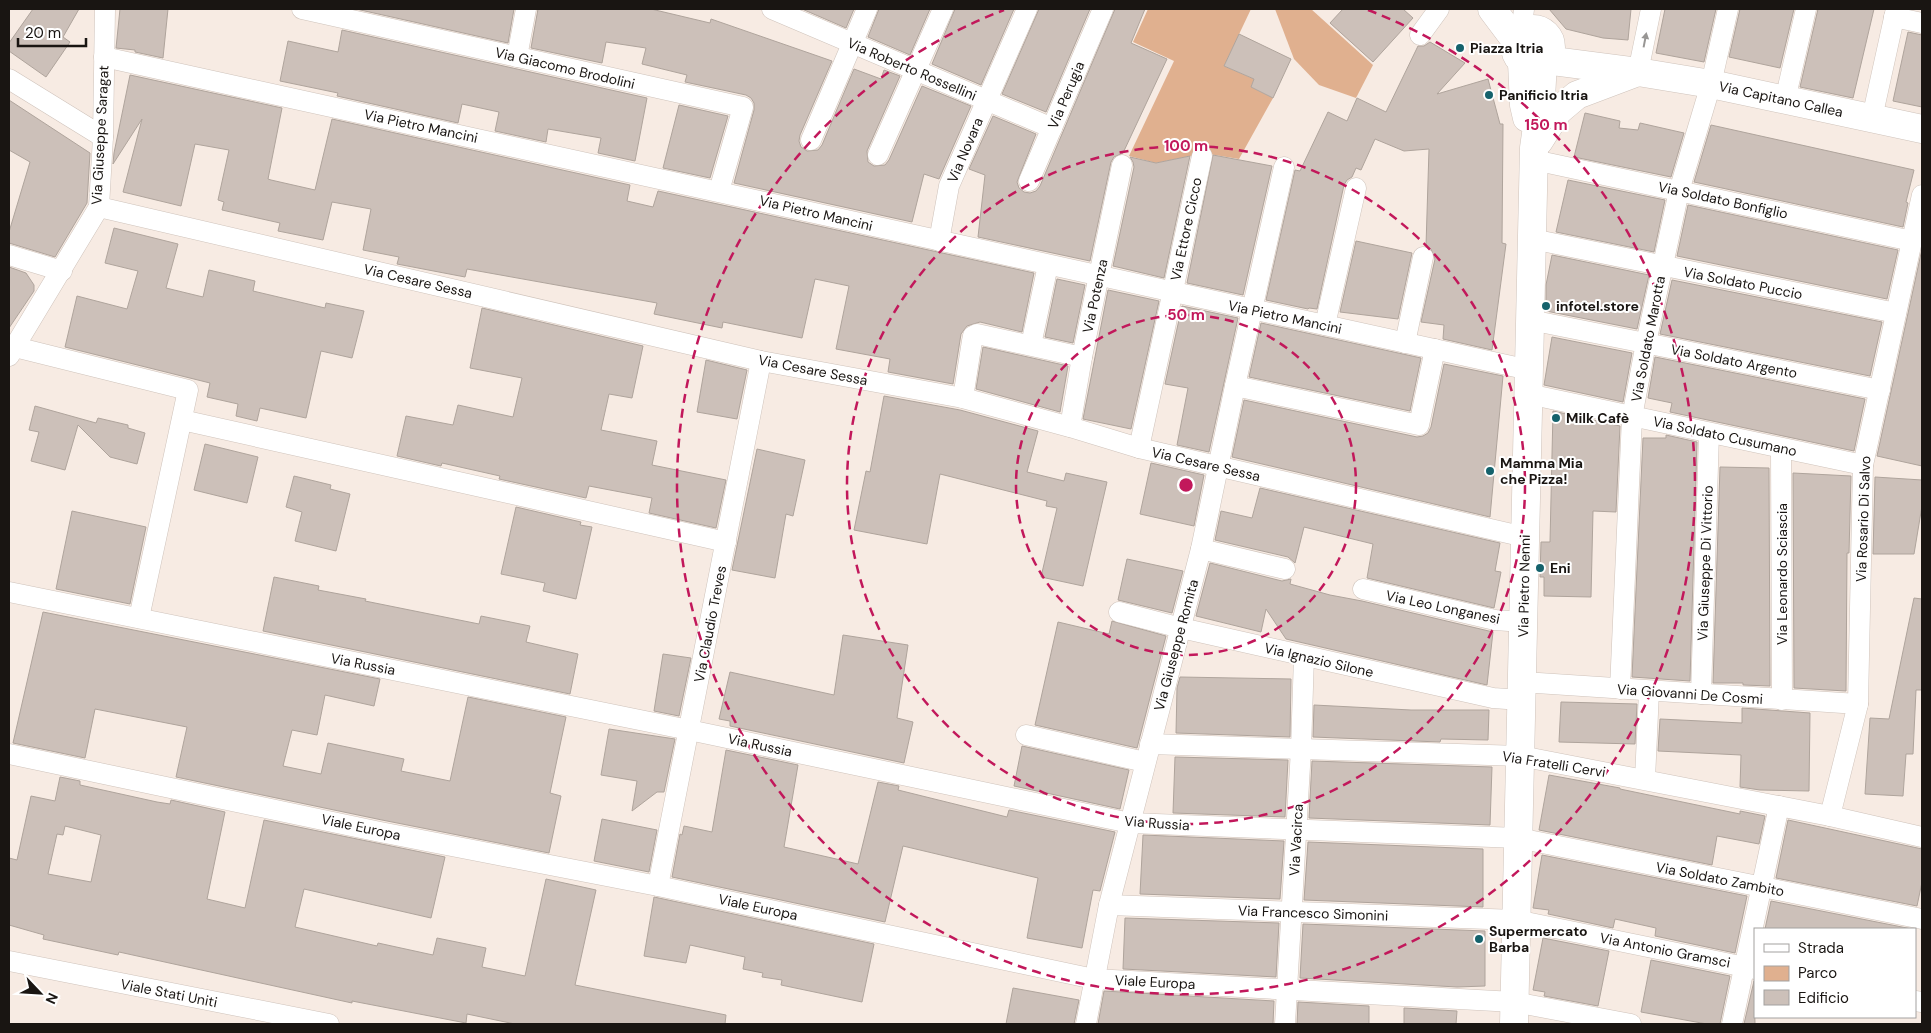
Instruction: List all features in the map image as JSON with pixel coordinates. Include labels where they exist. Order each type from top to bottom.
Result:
[{"type":"main road","points":[[1492,9],[1532,38]]},
{"type":"main road","name":"Via Capitano Callea","points":[[1532,38],[1638,72],[1711,84],[1922,130]]},
{"type":"main road","name":"Via Pietro Nenni","points":[[1514,1013],[1534,154],[1524,105],[1532,38]]},
{"type":"main road","points":[[1534,154],[1558,111],[1577,95],[1638,72]]},
{"type":"street","name":"Via Giuseppe Saragat","points":[[12,352],[99,207],[103,137],[105,9]]},
{"type":"street","name":"Via Giacomo Brodolini","points":[[302,9],[742,107],[718,192]]},
{"type":"street","points":[[517,57],[526,9]]},
{"type":"street","points":[[811,140],[867,9]]},
{"type":"street","points":[[878,155],[943,9]]},
{"type":"street","name":"Via Novara","points":[[939,241],[949,186],[1027,9]]},
{"type":"street","name":"Via Perugia","points":[[1029,181],[1103,9]]},
{"type":"street","points":[[1420,36],[1438,9]]},
{"type":"street","points":[[1638,72],[1651,9]]},
{"type":"street","name":"Via Soldato Marotta","points":[[1620,689],[1632,417],[1646,343],[1680,191],[1711,84],[1728,9]]},
{"type":"street","points":[[1785,100],[1806,9]]},
{"type":"street","name":"Via Roberto Rossellini","points":[[784,11],[852,43],[1052,128]]},
{"type":"street","points":[[1872,118],[1895,13],[1922,23]]},
{"type":"street","name":"Via Pietro Mancini","points":[[104,57],[1435,349],[1529,382]]},
{"type":"street","points":[[9,79],[103,137]]},
{"type":"street","name":"Via Soldato Bonfiglio","points":[[1534,154],[1680,191],[1912,241]]},
{"type":"street","name":"Via Ettore Cicco","points":[[1139,448],[1202,156]]},
{"type":"street","name":"Via Potenza","points":[[1070,426],[1082,357],[1122,165]]},
{"type":"street","name":"Via Giuseppe Romita","points":[[1086,1024],[1109,905],[1147,753],[1202,549],[1235,386],[1284,166]]},
{"type":"street","points":[[1325,325],[1356,188]]},
{"type":"street","name":"Via Rosario Di Salvo","points":[[1830,816],[1858,704],[1863,466],[1922,195]]},
{"type":"street","name":"Via Cesare Sessa","points":[[99,207],[761,361],[963,398],[1070,426],[1139,448],[1525,537]]},
{"type":"street","name":"Via Soldato Puccio","points":[[1532,239],[1896,313]]},
{"type":"street","points":[[9,255],[62,271]]},
{"type":"street","points":[[1405,343],[1423,258]]},
{"type":"street","points":[[1031,345],[1048,265]]},
{"type":"street","name":"Via Soldato Argento","points":[[1530,320],[1880,390]]},
{"type":"street","points":[[963,398],[973,336],[977,334],[1082,357]]},
{"type":"street","points":[[1235,386],[1419,425],[1435,349]]},
{"type":"street","points":[[12,352],[188,390],[139,618]]},
{"type":"street","name":"Via Claudio Treves","points":[[658,886],[761,361]]},
{"type":"street","name":"Via Soldato Cusumano","points":[[1529,382],[1632,417],[1863,466]]},
{"type":"street","points":[[182,420],[726,542]]},
{"type":"street","name":"Via Giuseppe Di Vittorio","points":[[1701,694],[1709,433]]},
{"type":"street","name":"Via Leonardo Sciascia","points":[[1781,448],[1782,700]]},
{"type":"street","points":[[1202,549],[1285,569]]},
{"type":"street","name":"Via Leo Longanesi","points":[[1363,589],[1496,620],[1523,622]]},
{"type":"street","name":"Via Russia","points":[[9,592],[689,730],[1130,823],[1518,838]]},
{"type":"street","name":"Via Ignazio Silone","points":[[1119,612],[1181,628],[1493,698],[1522,691]]},
{"type":"street","name":"Via Vacirca","points":[[1285,1024],[1301,749],[1304,656]]},
{"type":"street","name":"Via Giovanni De Cosmi","points":[[1522,691],[1620,689],[1858,704]]},
{"type":"street","points":[[1645,779],[1649,691]]},
{"type":"street","name":"Via Fratelli Cervi","points":[[1026,735],[1147,753],[1301,749],[1520,756],[1830,816],[1922,838]]},
{"type":"street","name":"Viale Europa","points":[[9,754],[380,832],[658,886],[1094,979],[1287,990],[1631,1024]]},
{"type":"street","points":[[1756,928],[1762,887],[1779,806]]},
{"type":"street","name":"Via Soldato Zambito","points":[[1518,838],[1922,919]]},
{"type":"street","name":"Via Francesco Simonini","points":[[1109,905],[1516,920]]},
{"type":"street","name":"Via Antonio Gramsci","points":[[1516,920],[1750,968]]},
{"type":"street","points":[[1732,1024],[1750,968],[1754,941]]},
{"type":"street","name":"Viale Stati Uniti","points":[[9,961],[329,1024]]},
{"type":"green space","points":[[1148,9],[1251,9],[1224,66],[1254,79],[1251,87],[1273,98],[1239,159],[1209,154],[1156,163],[1129,156],[1174,61],[1133,42]]},
{"type":"green space","points":[[1275,9],[1311,9],[1373,65],[1356,98],[1319,85],[1294,59]]},
{"type":"building","points":[[33,9],[79,9],[63,37],[70,42],[46,77],[9,51],[9,43]]},
{"type":"building","points":[[120,9],[168,9],[163,58],[135,52],[135,50],[116,48]]},
{"type":"building","points":[[356,9],[514,9],[508,43]]},
{"type":"building","points":[[538,9],[651,9],[710,23],[711,19],[832,61],[800,135],[801,147],[807,151],[818,150],[822,145],[854,69],[881,79],[884,70],[900,76],[867,151],[868,162],[874,166],[885,165],[889,160],[922,86],[971,106],[939,179],[924,174],[912,222],[734,183],[754,110],[754,103],[751,98],[746,95],[685,82],[687,75],[642,64],[646,48],[606,42],[602,63],[531,48]]},
{"type":"building","points":[[802,9],[854,9],[846,28]]},
{"type":"building","points":[[879,9],[930,9],[910,55],[868,37]]},
{"type":"building","points":[[955,9],[1014,9],[981,85],[932,64]]},
{"type":"building","points":[[1039,9],[1090,9],[1046,112],[1002,94]]},
{"type":"building","points":[[1115,9],[1145,9],[1131,43],[1167,59],[1123,153],[1114,157],[1111,162],[1090,261],[978,237],[985,175],[969,169],[993,116],[1036,134],[1017,182],[1019,188],[1024,192],[1036,191],[1040,186]]},
{"type":"building","points":[[1343,9],[1403,9],[1413,18],[1373,62],[1330,23]]},
{"type":"building","points":[[1549,9],[1631,9],[1628,40],[1603,38],[1566,29]]},
{"type":"building","points":[[1665,9],[1716,9],[1704,62],[1656,53]]},
{"type":"building","points":[[1740,9],[1794,9],[1780,68],[1729,57]]},
{"type":"building","points":[[1818,9],[1874,9],[1853,98],[1800,87]]},
{"type":"building","points":[[342,30],[647,98],[635,161],[598,153],[601,138],[548,129],[546,142],[495,131],[499,112],[462,104],[458,123],[337,96],[338,93],[280,81],[288,41],[338,52]]},
{"type":"building","points":[[1908,32],[1922,35],[1922,107],[1893,101]]},
{"type":"building","points":[[1239,34],[1291,59],[1273,98],[1251,87],[1254,79],[1224,66]]},
{"type":"building","points":[[1430,42],[1465,63],[1437,94],[1488,79],[1500,124],[1503,124],[1502,243],[1506,244],[1492,350],[1443,339],[1444,325],[1421,322],[1435,259],[1431,249],[1426,246],[1429,149],[1404,151],[1375,139],[1361,170],[1356,168],[1352,177],[1344,185],[1317,309],[1308,309],[1266,300],[1295,170],[1300,171],[1328,112],[1347,121],[1357,98],[1386,112],[1418,46],[1424,46]]},
{"type":"building","points":[[130,75],[282,108],[268,179],[271,180],[315,190],[332,119],[630,185],[627,201],[653,207],[658,191],[1034,273],[1022,332],[980,322],[967,326],[961,334],[953,384],[888,372],[890,359],[836,349],[849,286],[815,279],[802,338],[723,322],[722,328],[654,314],[657,303],[467,269],[465,277],[397,264],[399,257],[363,250],[371,209],[332,202],[323,240],[278,231],[280,223],[222,210],[224,202],[218,200],[229,150],[195,144],[181,206],[123,192],[142,119],[113,164]]},
{"type":"building","points":[[9,100],[90,153],[87,203],[55,257],[9,243],[9,232],[30,162],[9,150]]},
{"type":"building","points":[[679,105],[728,116],[710,178],[663,168]]},
{"type":"building","points":[[1585,113],[1620,121],[1619,128],[1638,130],[1640,123],[1684,133],[1671,177],[1574,157]]},
{"type":"building","points":[[1711,125],[1914,170],[1906,202],[1908,203],[1903,227],[1694,182]]},
{"type":"building","points":[[1213,155],[1272,166],[1243,295],[1187,283]]},
{"type":"building","points":[[1190,156],[1164,278],[1113,266],[1134,167],[1130,157],[1156,163]]},
{"type":"building","points":[[1568,180],[1665,200],[1654,252],[1556,232]]},
{"type":"building","points":[[1688,205],[1898,250],[1887,299],[1677,256]]},
{"type":"building","points":[[114,228],[178,244],[166,288],[203,297],[209,270],[255,281],[253,291],[325,308],[326,303],[364,311],[352,358],[321,351],[306,418],[260,408],[257,421],[236,416],[238,404],[207,397],[210,383],[65,347],[77,296],[127,309],[138,271],[105,263]]},
{"type":"building","points":[[1356,241],[1412,253],[1398,319],[1340,312]]},
{"type":"building","points":[[1922,249],[1922,466],[1877,456]]},
{"type":"building","points":[[1552,255],[1649,275],[1637,329],[1546,311],[1546,285]]},
{"type":"building","points":[[9,267],[26,273],[34,285],[34,291],[9,328]]},
{"type":"building","points":[[1057,279],[1085,285],[1073,343],[1045,337]]},
{"type":"building","points":[[1672,280],[1882,322],[1870,376],[1660,334]]},
{"type":"building","points":[[1108,290],[1159,301],[1131,429],[1083,419]]},
{"type":"building","points":[[1182,306],[1238,318],[1209,452],[1177,445],[1188,388],[1165,384]]},
{"type":"building","points":[[482,308],[643,346],[632,398],[609,394],[601,430],[657,441],[652,465],[726,480],[716,528],[649,513],[652,498],[589,486],[586,498],[499,479],[500,476],[442,463],[441,466],[397,456],[406,416],[453,425],[458,405],[513,417],[522,378],[470,368]]},
{"type":"building","points":[[1261,323],[1421,358],[1410,411],[1249,377]]},
{"type":"building","points":[[1552,337],[1632,353],[1623,402],[1544,385]]},
{"type":"building","points":[[983,347],[1068,366],[1060,412],[976,389]]},
{"type":"building","points":[[1655,357],[1865,399],[1854,451],[1670,412],[1672,403],[1648,398]]},
{"type":"building","points":[[706,360],[747,370],[737,419],[697,412]]},
{"type":"building","points":[[1444,364],[1503,376],[1490,517],[1232,457],[1244,400],[1417,437],[1423,436],[1428,433],[1431,427]]},
{"type":"building","points":[[884,396],[960,410],[1038,431],[1027,472],[1064,481],[1066,473],[1107,482],[1083,586],[1041,577],[1057,508],[1046,506],[1047,501],[940,474],[927,544],[854,530],[866,471],[870,472]]},
{"type":"building","points":[[35,406],[96,423],[98,418],[128,425],[128,428],[145,433],[137,464],[110,457],[78,425],[65,470],[31,461],[39,432],[29,430]]},
{"type":"building","points":[[1553,411],[1620,426],[1616,512],[1593,511],[1591,597],[1544,596],[1544,577],[1540,577],[1541,542],[1550,542]]},
{"type":"building","points":[[1666,435],[1697,442],[1690,681],[1632,677],[1643,438],[1666,438]]},
{"type":"building","points":[[205,444],[258,457],[247,503],[194,490]]},
{"type":"building","points":[[757,449],[805,460],[793,516],[786,514],[775,578],[732,570]]},
{"type":"building","points":[[1151,463],[1204,475],[1194,526],[1140,514]]},
{"type":"building","points":[[1720,467],[1769,468],[1770,686],[1743,685],[1743,683],[1713,683]]},
{"type":"building","points":[[1793,473],[1851,476],[1849,553],[1847,553],[1846,691],[1794,688]]},
{"type":"building","points":[[294,476],[331,485],[330,489],[350,494],[336,551],[295,541],[302,512],[286,507]]},
{"type":"building","points":[[1875,477],[1922,480],[1922,506],[1914,554],[1873,554]]},
{"type":"building","points":[[1260,488],[1500,543],[1495,571],[1501,572],[1494,608],[1367,578],[1373,544],[1304,527],[1295,563],[1288,557],[1215,540],[1221,511],[1252,518]]},
{"type":"building","points":[[516,507],[581,522],[580,525],[592,527],[576,599],[543,591],[545,583],[501,574]]},
{"type":"building","points":[[72,511],[146,527],[130,604],[56,589]]},
{"type":"building","points":[[1127,559],[1183,571],[1172,613],[1118,600]]},
{"type":"building","points":[[1210,563],[1282,581],[1291,579],[1290,584],[1330,595],[1493,632],[1487,685],[1286,639],[1266,609],[1261,632],[1196,616]]},
{"type":"building","points":[[274,577],[319,586],[318,590],[366,599],[365,601],[479,624],[481,616],[530,626],[526,642],[578,654],[570,694],[263,631]]},
{"type":"building","points":[[1914,598],[1922,599],[1922,690],[1916,690],[1913,754],[1906,754],[1903,796],[1865,794],[1870,718],[1889,719]]},
{"type":"building","points":[[43,612],[380,679],[374,706],[325,695],[317,735],[292,730],[283,766],[321,774],[328,743],[404,759],[401,771],[450,781],[468,697],[566,717],[550,793],[561,796],[549,853],[176,777],[187,727],[95,709],[85,758],[13,743]]},
{"type":"building","points":[[1112,621],[1166,636],[1137,748],[1035,725],[1058,622],[1109,634]]},
{"type":"building","points":[[843,635],[908,645],[897,718],[913,722],[904,763],[730,726],[730,721],[719,719],[730,672],[834,695]]},
{"type":"building","points":[[663,654],[691,658],[679,716],[654,711]]},
{"type":"building","points":[[1180,677],[1291,679],[1290,737],[1176,733],[1177,688]]},
{"type":"building","points":[[1561,702],[1637,704],[1635,744],[1559,742]]},
{"type":"building","points":[[1314,705],[1411,710],[1489,710],[1488,740],[1441,739],[1440,742],[1313,737]]},
{"type":"building","points":[[1742,708],[1810,713],[1809,791],[1760,790],[1740,787],[1741,755],[1658,751],[1660,719],[1742,723]]},
{"type":"building","points":[[609,729],[675,739],[664,792],[657,792],[632,811],[637,781],[601,775]]},
{"type":"building","points":[[1022,746],[1129,770],[1120,809],[1014,786]]},
{"type":"building","points":[[726,750],[798,765],[784,847],[858,864],[878,782],[899,786],[898,790],[1007,817],[1009,810],[1115,832],[1100,891],[1093,890],[1082,948],[1027,938],[1038,878],[903,846],[885,922],[672,877],[680,834],[682,835],[684,826],[712,832]]},
{"type":"building","points":[[1175,757],[1288,760],[1285,817],[1173,813]]},
{"type":"building","points":[[1312,761],[1492,767],[1490,825],[1309,818]]},
{"type":"building","points":[[1549,775],[1740,814],[1740,811],[1765,816],[1759,844],[1717,836],[1712,865],[1539,830]]},
{"type":"building","points":[[60,777],[80,781],[80,785],[157,802],[170,804],[171,800],[225,812],[207,899],[245,908],[264,820],[445,857],[431,918],[304,889],[295,927],[377,946],[378,943],[433,955],[437,938],[486,948],[482,967],[525,976],[546,879],[596,890],[575,985],[726,1015],[725,1024],[515,1024],[467,1014],[466,1023],[352,1001],[352,1003],[119,952],[118,955],[43,939],[44,935],[9,925],[9,858],[17,860],[31,796],[55,801]],"holes":[[[65,826],[101,835],[91,882],[48,874],[57,834],[63,835]]]},
{"type":"building","points":[[602,819],[657,830],[649,872],[594,861]]},
{"type":"building","points":[[1788,820],[1922,849],[1922,882],[1917,906],[1776,878]]},
{"type":"building","points":[[1143,835],[1284,841],[1280,899],[1140,894]]},
{"type":"building","points":[[1308,842],[1483,849],[1483,907],[1304,900]]},
{"type":"building","points":[[1542,855],[1747,896],[1735,953],[1655,936],[1656,928],[1615,919],[1613,928],[1548,914],[1549,910],[1533,908]]},
{"type":"building","points":[[654,897],[874,944],[862,1002],[781,985],[782,980],[762,977],[763,973],[743,969],[745,957],[690,945],[686,963],[644,956]]},
{"type":"building","points":[[1771,901],[1907,928],[1765,928]]},
{"type":"building","points":[[1125,918],[1279,923],[1276,977],[1123,969]]},
{"type":"building","points":[[1303,924],[1485,931],[1485,986],[1457,987],[1300,978]]},
{"type":"building","points":[[1543,938],[1609,951],[1598,1006],[1544,996],[1545,992],[1533,990]]},
{"type":"building","points":[[1651,960],[1730,976],[1720,1024],[1707,1024],[1641,1012]]},
{"type":"building","points":[[1754,981],[1755,1024],[1744,1024]]},
{"type":"building","points":[[1013,988],[1079,1000],[1074,1024],[1006,1024]]},
{"type":"building","points":[[1104,991],[1274,1001],[1273,1024],[1098,1024]]},
{"type":"building","points":[[1298,1002],[1369,1006],[1369,1024],[1297,1024]]},
{"type":"building","points":[[1404,1008],[1457,1011],[1456,1024],[1404,1024]]},
{"type":"place","name":"Piazza Itria","points":[[1460,48]]},
{"type":"place","name":"Panificio Itria","points":[[1489,95]]},
{"type":"place","name":"infotel.store","points":[[1546,306]]},
{"type":"place","name":"Milk Cafè","points":[[1556,418]]},
{"type":"place","name":"Mamma Mia che Pizza!","points":[[1490,471]]},
{"type":"place","name":"Eni","points":[[1540,568]]},
{"type":"place","name":"Supermercato Barba","points":[[1479,939]]}]
